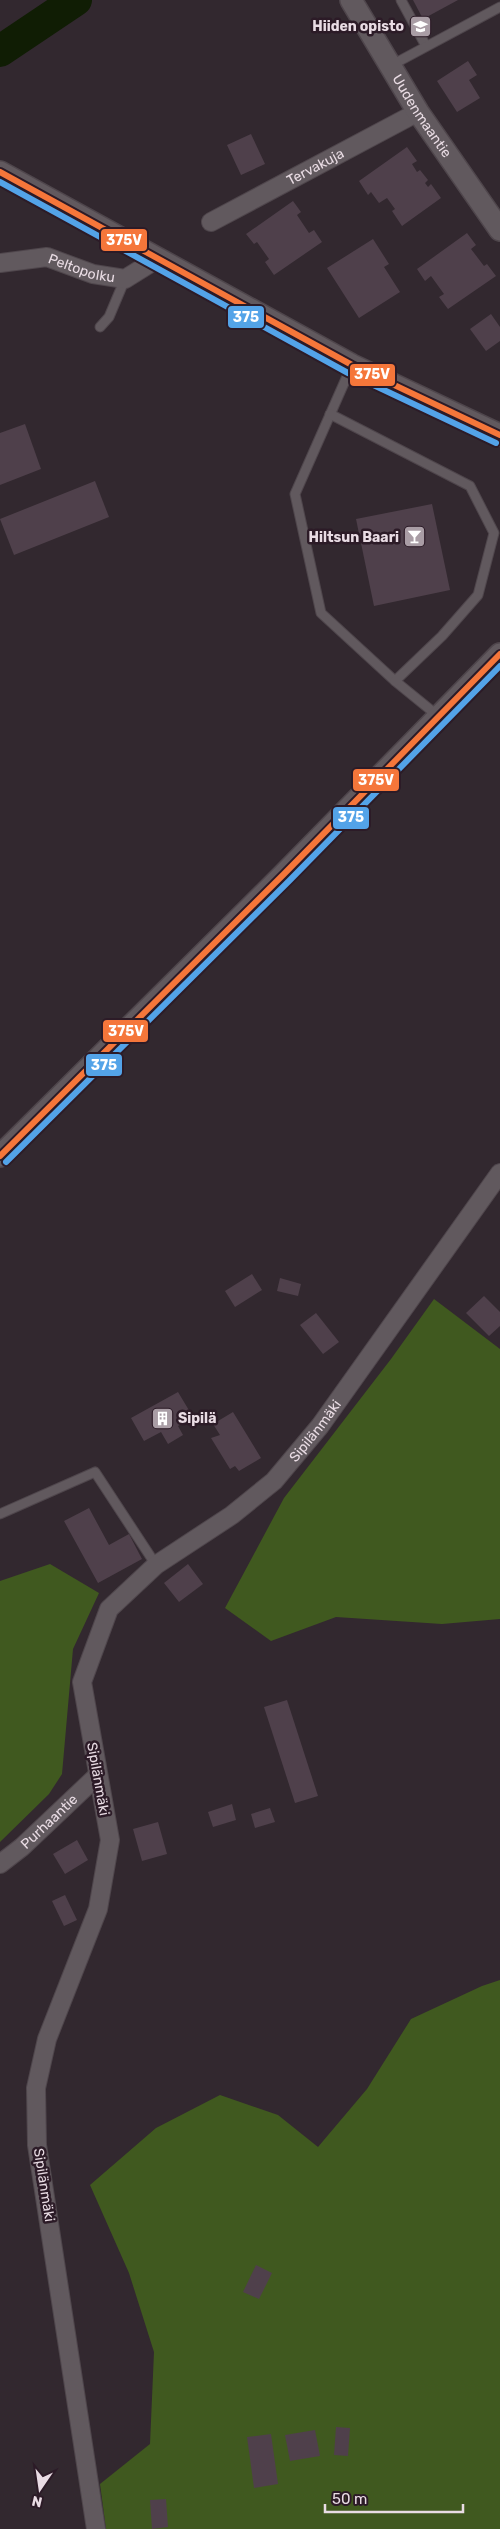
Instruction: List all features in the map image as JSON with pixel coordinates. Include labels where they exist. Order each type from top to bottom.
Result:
[{"type":"street","name":"Uudenmaantie","points":[[351,0],[418,112],[500,230]]},
{"type":"street","name":"Tervakuja","points":[[211,222],[418,112]]},
{"type":"street","points":[[0,172],[352,365],[500,435]]},
{"type":"street","name":"Peltopolku","points":[[0,264],[46,257],[92,274],[125,279],[157,259]]},
{"type":"street","points":[[0,1156],[440,718],[500,654]]},
{"type":"street","name":"Sipilänmäki","points":[[96,2529],[37,2145],[36,2088],[47,2039],[98,1909],[110,1840],[97,1776],[82,1682],[109,1609],[156,1565],[232,1515],[274,1481],[320,1426],[500,1173]]},
{"type":"street","name":"Purhaantie","points":[[0,1864],[22,1847],[97,1776]]},
{"type":"lane","points":[[401,0],[426,46]]},
{"type":"lane","points":[[390,66],[500,7]]},
{"type":"lane","points":[[100,327],[109,316],[125,279]]},
{"type":"lane","points":[[352,365],[295,494],[320,613],[395,681],[440,718]]},
{"type":"lane","points":[[330,414],[470,486],[494,533],[478,595],[442,636],[395,681]]},
{"type":"lane","points":[[0,1514],[96,1472],[156,1565]]},
{"type":"green space","points":[[434,1299],[500,1349],[500,1619],[442,1624],[336,1617],[271,1641],[225,1608],[284,1498],[391,1359]]},
{"type":"green space","points":[[50,1564],[99,1593],[73,1649],[62,1774],[49,1794],[0,1842],[0,1581]]},
{"type":"green space","points":[[500,1980],[500,2529],[106,2529],[100,2484],[150,2444],[154,2352],[129,2273],[90,2185],[156,2128],[220,2095],[278,2115],[318,2147],[367,2089],[411,2019],[482,1986]]},
{"type":"building","points":[[413,0],[458,0],[423,19]]},
{"type":"building","points":[[468,61],[477,75],[469,80],[480,98],[457,112],[437,81]]},
{"type":"building","points":[[251,134],[265,164],[241,175],[227,145]]},
{"type":"building","points":[[407,147],[417,161],[412,164],[417,172],[420,170],[428,180],[425,183],[428,187],[431,184],[441,198],[402,226],[392,211],[395,209],[387,198],[379,203],[371,192],[368,195],[359,181]]},
{"type":"building","points":[[293,201],[301,212],[297,215],[309,233],[314,230],[322,242],[274,275],[265,262],[269,259],[257,242],[254,244],[246,234]]},
{"type":"building","points":[[467,233],[476,245],[471,249],[484,266],[487,264],[496,276],[448,309],[439,297],[444,294],[431,276],[425,281],[417,269]]},
{"type":"building","points":[[373,239],[389,264],[384,267],[400,292],[359,318],[327,268]]},
{"type":"building","points":[[491,314],[500,327],[500,341],[486,351],[470,329]]},
{"type":"building","points":[[25,424],[41,469],[0,485],[0,433]]},
{"type":"building","points":[[95,481],[109,517],[14,555],[0,519]]},
{"type":"building","points":[[432,504],[450,590],[374,606],[356,519]]},
{"type":"building","points":[[252,1274],[262,1290],[235,1307],[225,1291]]},
{"type":"building","points":[[280,1278],[301,1284],[298,1296],[277,1291]]},
{"type":"building","points":[[484,1296],[500,1312],[500,1326],[489,1336],[466,1313]]},
{"type":"building","points":[[316,1313],[339,1342],[323,1354],[300,1325]]},
{"type":"building","name":"Sipilä","points":[[178,1392],[193,1417],[178,1426],[183,1435],[168,1444],[161,1432],[144,1441],[131,1418]]},
{"type":"building","points":[[233,1412],[261,1458],[239,1471],[235,1466],[230,1469],[211,1438],[220,1435],[213,1424]]},
{"type":"building","points":[[89,1508],[109,1545],[129,1534],[142,1559],[98,1583],[64,1521]]},
{"type":"building","points":[[188,1564],[203,1584],[179,1602],[164,1583]]},
{"type":"building","points":[[287,1700],[318,1796],[295,1803],[264,1707]]},
{"type":"building","points":[[232,1804],[236,1820],[213,1827],[208,1812]]},
{"type":"building","points":[[270,1808],[275,1822],[255,1828],[251,1814]]},
{"type":"building","points":[[158,1822],[167,1854],[142,1861],[133,1829]]},
{"type":"building","points":[[77,1840],[88,1860],[65,1874],[53,1854]]},
{"type":"building","points":[[65,1895],[77,1920],[64,1926],[52,1901]]},
{"type":"building","points":[[256,2265],[272,2273],[259,2299],[243,2292]]},
{"type":"building","points":[[336,2427],[350,2428],[348,2456],[334,2455]]},
{"type":"building","points":[[315,2430],[320,2456],[290,2461],[285,2435]]},
{"type":"building","points":[[271,2434],[278,2484],[254,2488],[247,2437]]},
{"type":"building","points":[[166,2499],[168,2527],[152,2529],[150,2500]]},
{"type":"waterway","points":[[0,51],[76,0]]},
{"type":"transit line","name":"375V","points":[[0,172],[352,365],[500,435]]},
{"type":"transit line","name":"375","points":[[0,182],[348,373],[496,443]]},
{"type":"transit line","name":"375V","points":[[0,1156],[284,874],[500,654]]},
{"type":"transit line","name":"375","points":[[6,1162],[290,880],[500,666]]},
{"type":"place","name":"Hiiden opisto","points":[[420,26]]},
{"type":"place","name":"Hiltsun Baari","points":[[415,537]]},
{"type":"place","name":"Sipilä","points":[[162,1418]]}]
